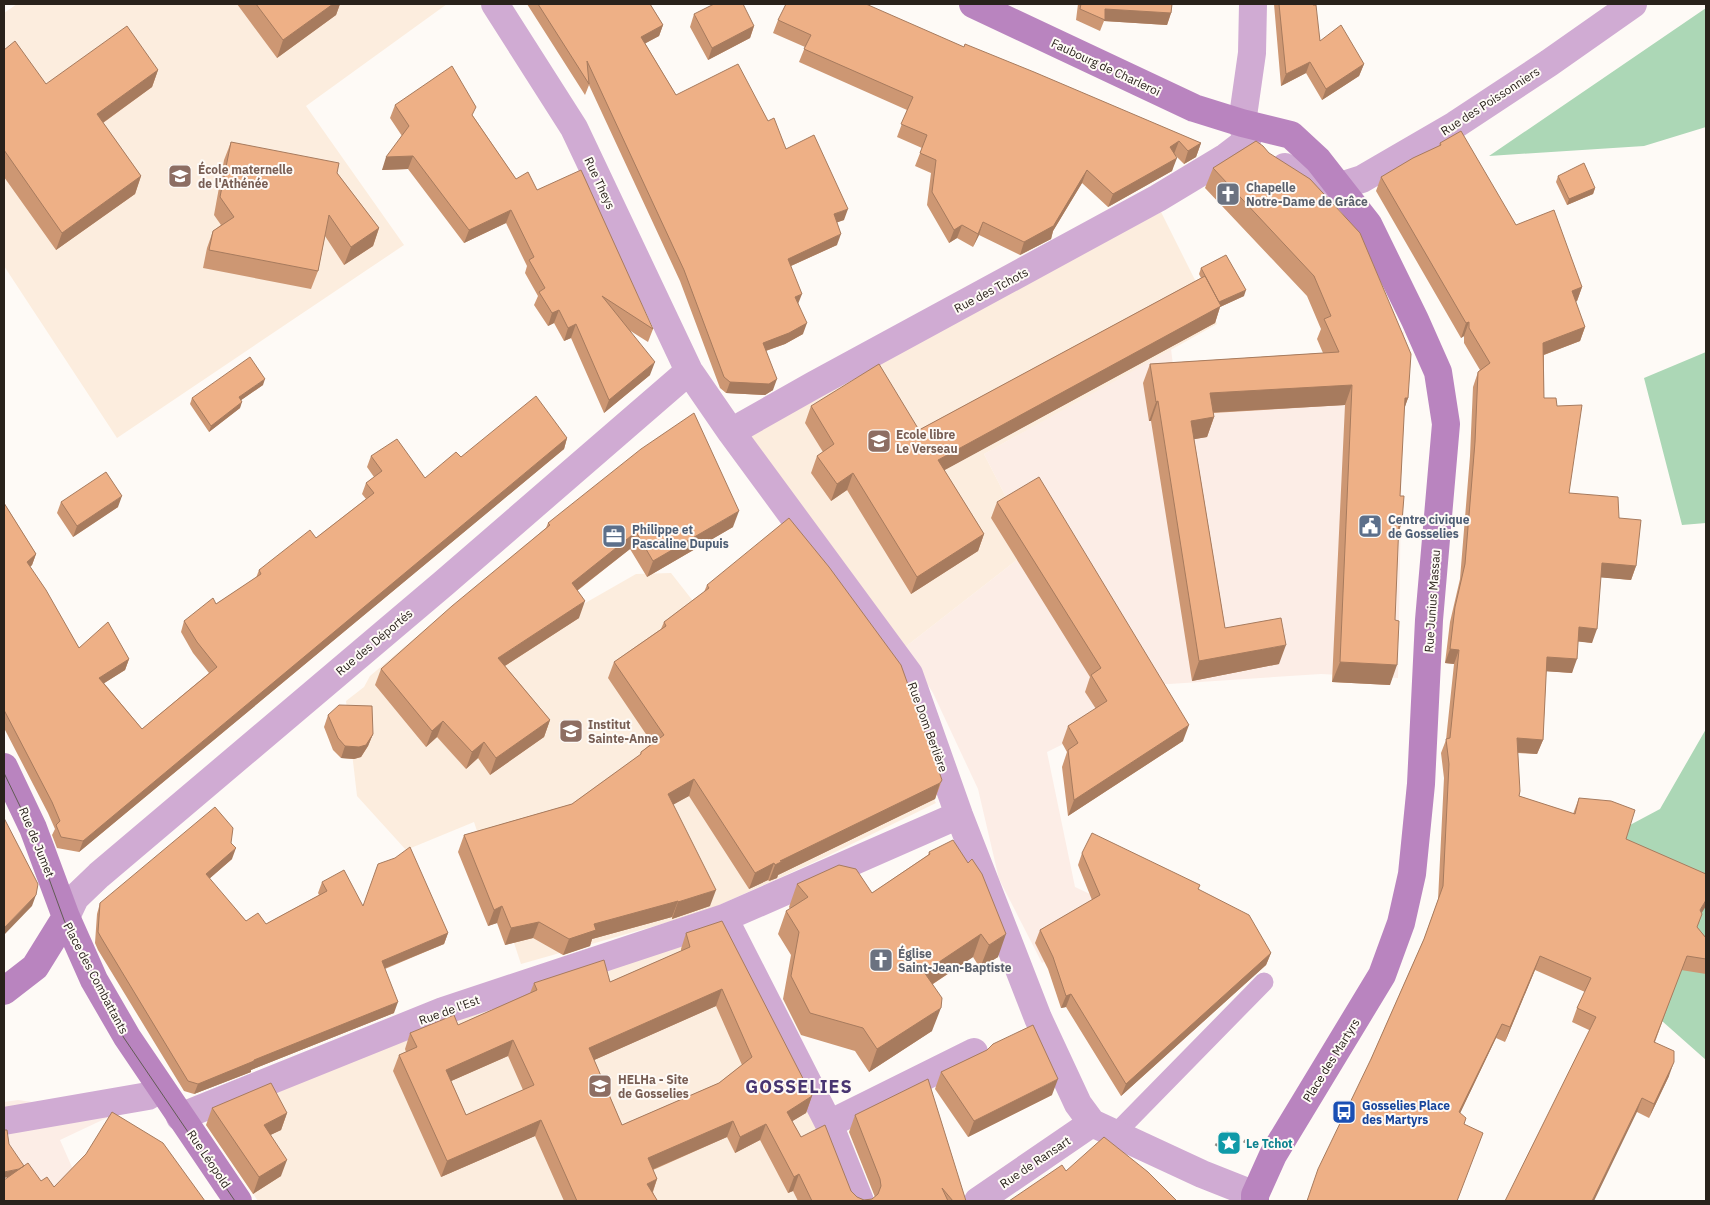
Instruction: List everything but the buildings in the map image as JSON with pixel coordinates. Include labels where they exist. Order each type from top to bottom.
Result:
[{"type":"main road","name":"Faubourg de Charleroi","points":[[973,4],[1244,132]]},
{"type":"main road","name":"Rue Junius Massau","points":[[1244,132],[1291,135],[1318,160],[1340,186],[1368,224],[1420,329],[1438,372],[1446,424],[1429,620],[1421,784],[1412,874],[1402,923]]},
{"type":"main road","name":"Rue de Jumet","points":[[4,768],[33,828],[66,918]]},
{"type":"main road","name":"Place des Combattants","points":[[4,991],[35,967],[66,918]]},
{"type":"main road","name":"Place des Combattants","points":[[66,918],[108,1006],[180,1117]]},
{"type":"main road","name":"Place des Martyrs","points":[[1255,1198],[1282,1141],[1382,975],[1402,923]]},
{"type":"main road","name":"Rue Léopold","points":[[180,1117],[238,1201]]},
{"type":"street","name":"Rue Theys","points":[[495,4],[574,128],[688,371]]},
{"type":"street","points":[[1244,132],[1252,53],[1253,4]]},
{"type":"street","name":"Rue des Poissonniers","points":[[1340,186],[1362,179],[1455,126],[1633,4]]},
{"type":"street","name":"Rue des Tchots","points":[[731,432],[1158,198],[1219,161],[1244,132]]},
{"type":"street","name":"Rue Dom Berlière","points":[[688,371],[909,674],[959,816],[1038,1018],[1078,1104],[1104,1128]]},
{"type":"street","name":"Rue des Déportés","points":[[66,918],[76,898],[99,875],[444,583],[688,371]]},
{"type":"street","name":"Rue de l'Est","points":[[180,1117],[443,1011],[724,918],[959,816]]},
{"type":"street","points":[[724,918],[829,1124],[860,1201]]},
{"type":"street","points":[[829,1124],[974,1052]]},
{"type":"street","points":[[4,1121],[148,1096],[161,1088]]},
{"type":"street","name":"Place des Martyrs","points":[[1104,1128],[1255,1198]]},
{"type":"street","name":"Rue de Ransart","points":[[978,1201],[1104,1128]]},
{"type":"lane","points":[[1104,1128],[1264,982]]},
{"type":"shaded area","name":"École maternelle de l'Athénée","points":[[17,4],[447,4],[306,106],[404,245],[117,438],[4,266],[4,13]]},
{"type":"shaded area","name":"Ecole libre Le Verseau","points":[[1161,212],[1217,324],[984,454],[1007,499],[1018,559],[904,648],[740,428]]},
{"type":"shaded area","points":[[1404,331],[1398,678],[1321,674],[1154,685],[1100,726],[1047,752],[1075,887],[1135,915],[1042,963],[999,879],[978,789],[933,693],[904,648],[1018,559],[1007,499],[984,454],[1171,349],[1175,381],[1389,341]]},
{"type":"shaded area","name":"Institut Sainte-Anne","points":[[527,543],[573,610],[636,574],[671,573],[693,601],[925,785],[936,803],[821,859],[704,912],[521,964],[474,822],[406,850],[357,796],[346,701],[364,687],[370,676]]},
{"type":"shaded area","name":"HELHa - Site de Gosselies","points":[[724,918],[860,1201],[258,1201],[206,1125],[373,1048]]},
{"type":"shaded area","points":[[18,1100],[115,1114],[60,1140],[87,1201],[4,1201],[4,1102]]},
{"type":"green space","points":[[1706,8],[1706,127],[1644,146],[1489,156]]},
{"type":"green space","points":[[1706,352],[1706,523],[1682,525],[1644,378]]},
{"type":"green space","points":[[1706,729],[1706,892],[1621,853],[1630,825],[1660,809]]},
{"type":"green space","points":[[1706,905],[1706,1060],[1662,1021],[1694,924]]},
{"type":"tram line","points":[[4,773],[31,829],[64,920],[92,981],[124,1038],[235,1201]]},
{"type":"place","name":"École maternelle de l'Athénée","points":[[180,176]]},
{"type":"place","name":"Chapelle Notre-Dame de Grâce","points":[[1228,194]]},
{"type":"place","name":"Ecole libre Le Verseau","points":[[879,441]]},
{"type":"place","name":"Centre civique de Gosselies","points":[[1370,526]]},
{"type":"place","name":"Philippe et Pascaline Dupuis","points":[[614,536]]},
{"type":"place","name":"Institut Sainte-Anne","points":[[571,731]]},
{"type":"place","name":"Église Saint-Jean-Baptiste","points":[[881,960]]},
{"type":"place","name":"HELHa - Site de Gosselies","points":[[600,1086]]},
{"type":"place","name":"Gosselies Place des Martyrs","points":[[1344,1112]]},
{"type":"place","name":"Le Tchot","points":[[1229,1143]]},
{"type":"district","name":"GOSSELIES","points":[[799,1086]]}]
